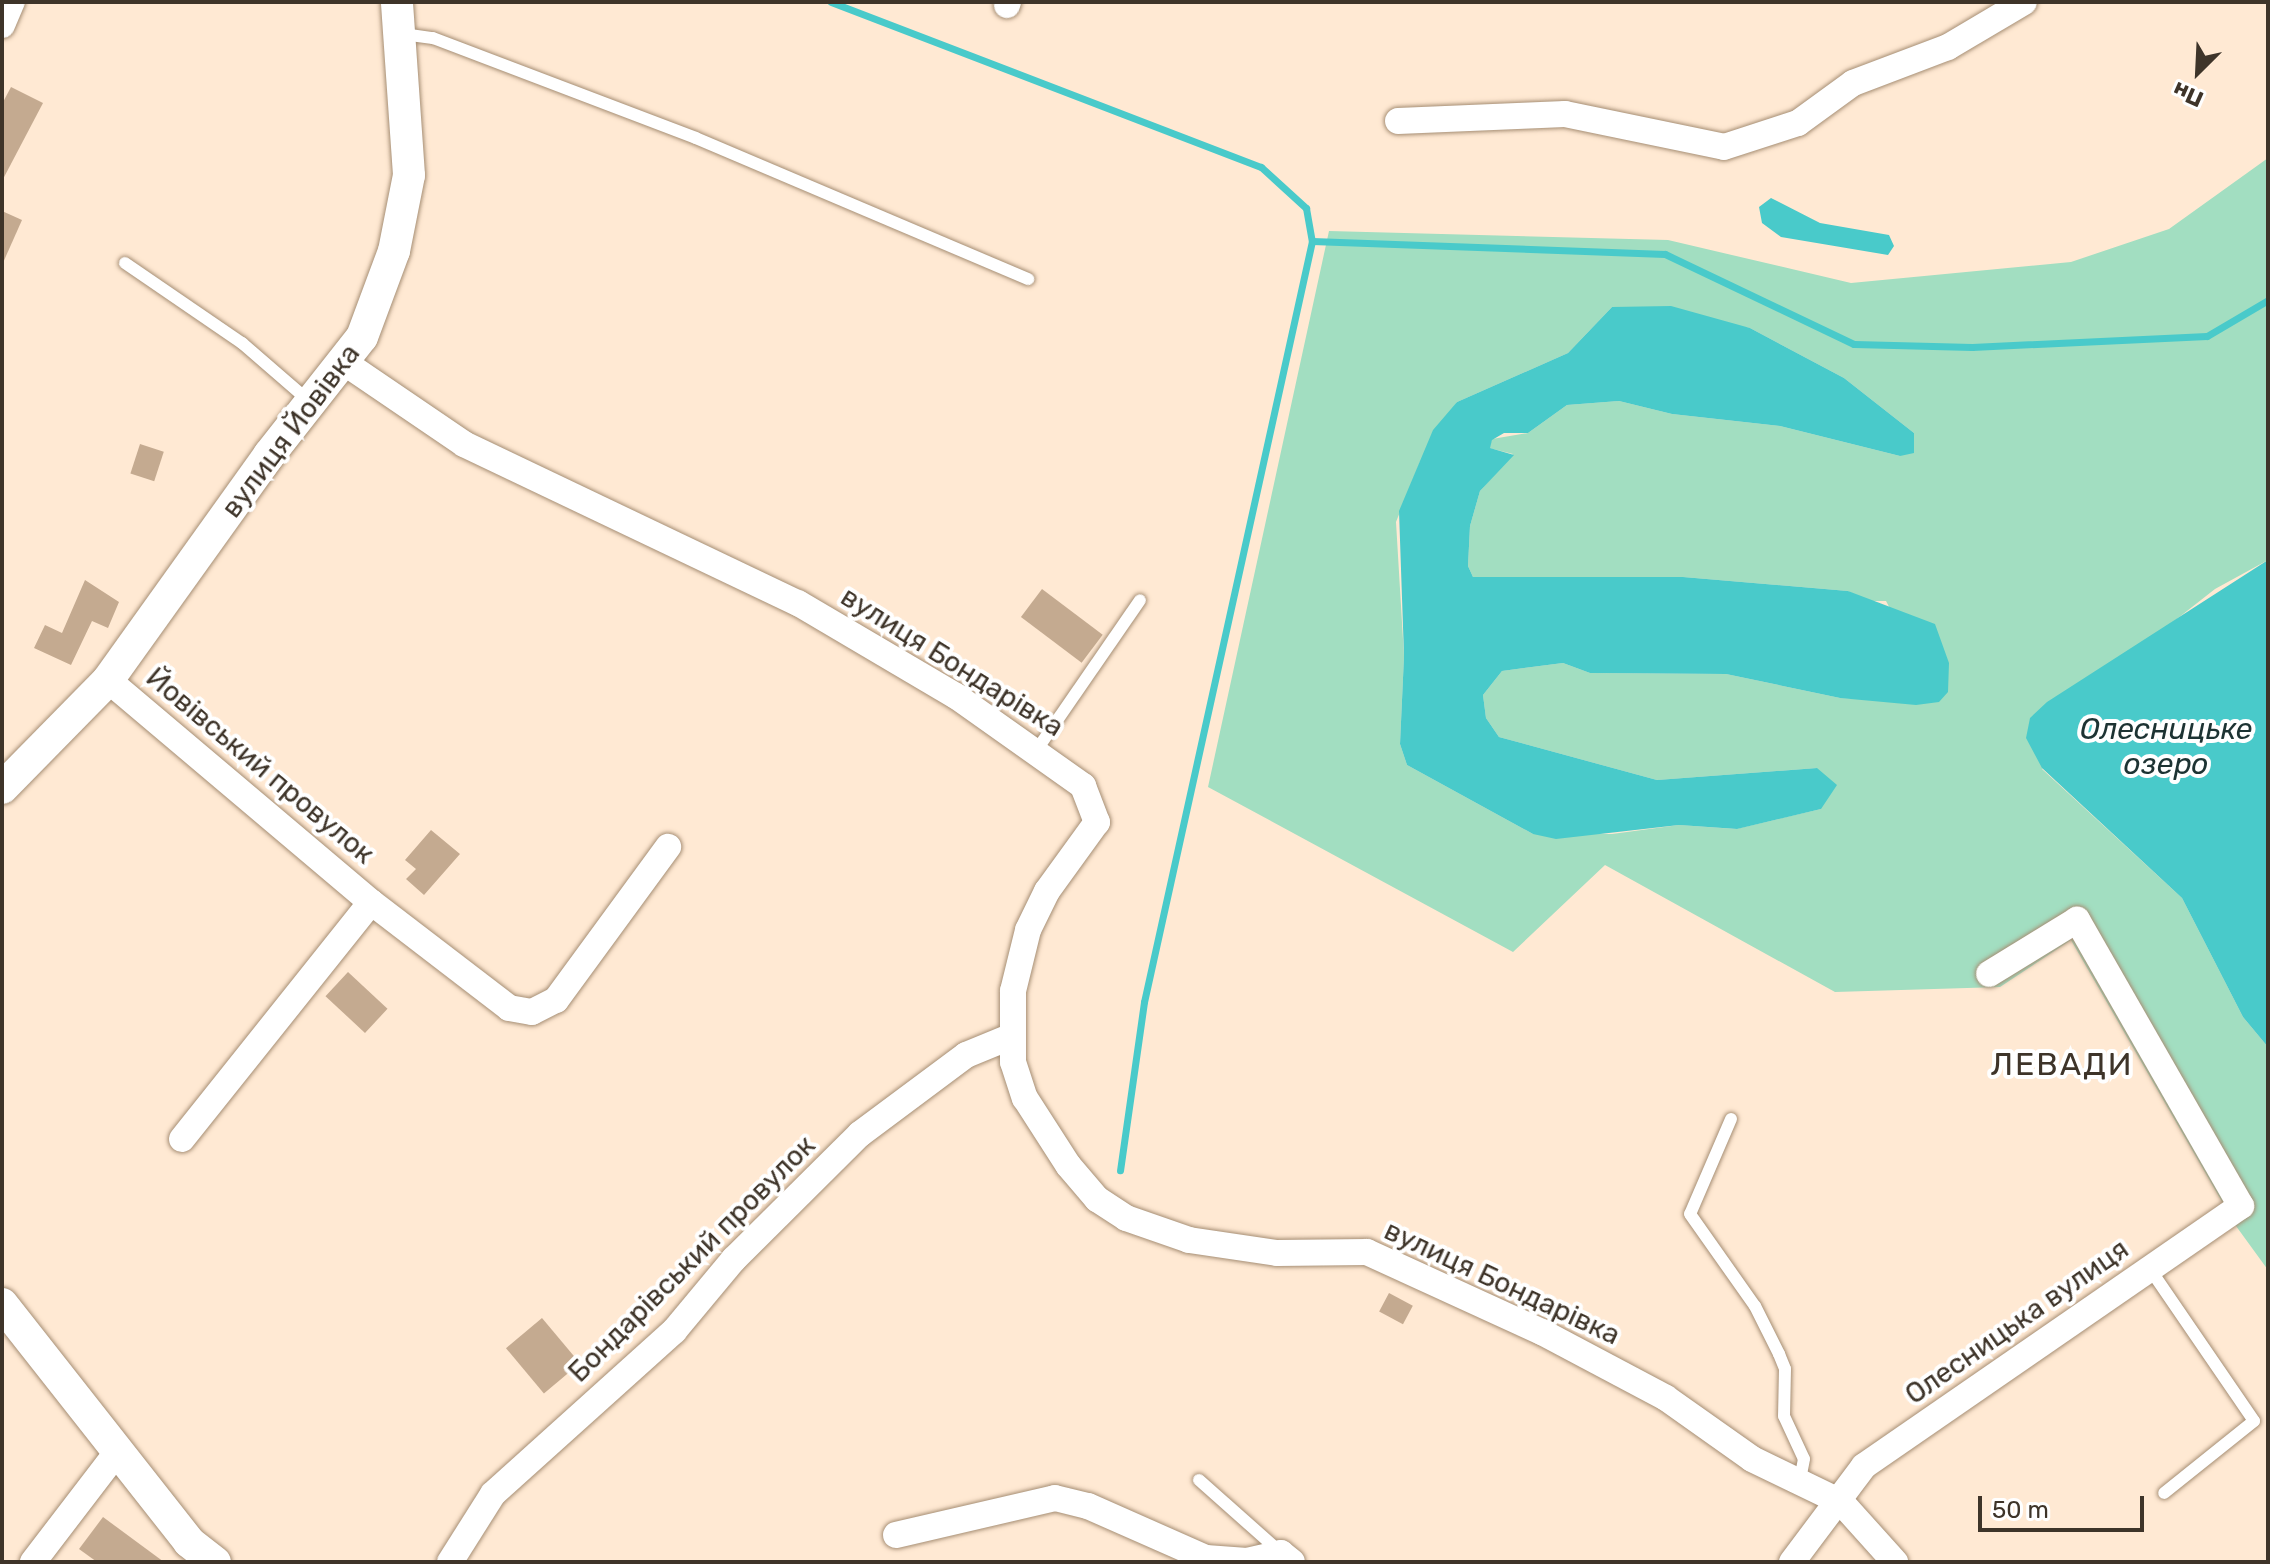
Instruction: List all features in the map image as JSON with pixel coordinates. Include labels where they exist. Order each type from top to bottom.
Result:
[{"type":"street","points":[[2,25],[12,2]]},
{"type":"street","points":[[1398,121],[1565,114],[1724,147],[1798,123],[1853,83],[1948,47],[2008,7]]},
{"type":"street","name":"вулиця Йовівка","points":[[2,788],[108,680],[311,404],[345,363],[378,301],[405,211],[409,175],[398,18]]},
{"type":"street","name":"вулиця Бондарівка","points":[[345,363],[464,444],[798,603],[956,696],[1083,786],[1097,822],[1047,891],[1028,930],[1013,991],[1012,1036],[1013,1062],[1025,1098],[1068,1165],[1097,1199],[1126,1218],[1189,1240],[1277,1253],[1367,1252],[1542,1332],[1666,1398],[1752,1459],[1841,1502],[1895,1562]]},
{"type":"street","name":"Йовівський провулок","points":[[108,680],[371,902],[509,1008],[532,1012],[556,1000],[668,847]]},
{"type":"street","name":"Йовівський провулок","points":[[182,1139],[371,902]]},
{"type":"street","name":"Олесницька вулиця","points":[[1792,1562],[1841,1502],[1864,1466],[2241,1206],[2077,920],[1989,974]]},
{"type":"street","name":"Бондарівський провулок","points":[[450,1562],[493,1494],[674,1331],[734,1259],[860,1134],[966,1055],[1012,1036]]},
{"type":"street","points":[[2,1304],[189,1542],[215,1562]]},
{"type":"street","points":[[33,1562],[118,1451]]},
{"type":"street","points":[[896,1535],[1055,1498],[1088,1506],[1206,1558],[1247,1561],[1286,1558]]},
{"type":"lane","points":[[398,18],[433,38],[696,138],[1028,279]]},
{"type":"lane","points":[[125,263],[242,343],[311,404]]},
{"type":"lane","points":[[1036,751],[1140,600]]},
{"type":"lane","points":[[1731,1119],[1690,1214],[1755,1306],[1782,1361],[1784,1416],[1804,1459],[1799,1484]]},
{"type":"lane","points":[[2150,1269],[2254,1421],[2164,1493]]},
{"type":"lane","points":[[1199,1480],[1286,1558]]},
{"type":"green space","points":[[2268,158],[2268,560],[2215,589],[2150,640],[2042,769],[2182,898],[2243,1017],[2268,1047],[2268,1270],[2236,1226],[2071,940],[2000,987],[1835,992],[1605,865],[1513,952],[1208,787],[1329,231],[1668,240],[1851,283],[2071,262],[2169,229]],"holes":[[[1612,307],[1750,328],[1844,378],[1914,433],[1900,456],[1780,426],[1672,414],[1619,401],[1567,405],[1528,433],[1492,439],[1489,448],[1513,454],[1480,491],[1470,526],[1468,566],[1473,577],[1683,577],[1848,591],[1864,601],[1886,601],[1939,702],[1840,698],[1726,674],[1590,673],[1563,663],[1502,671],[1483,695],[1486,718],[1499,737],[1657,780],[1817,768],[1821,809],[1736,829],[1679,825],[1612,834],[1533,834],[1407,765],[1400,744],[1404,656],[1396,522],[1420,462],[1457,402],[1568,353]]]},
{"type":"water","points":[[1771,198],[1820,223],[1889,235],[1894,246],[1888,255],[1781,237],[1762,223],[1759,207]]},
{"type":"water","points":[[1671,306],[1750,328],[1844,378],[1914,433],[1914,453],[1900,456],[1780,426],[1672,414],[1619,401],[1567,405],[1528,433],[1504,433],[1492,440],[1490,448],[1514,455],[1480,491],[1470,526],[1468,566],[1473,577],[1683,577],[1848,591],[1935,624],[1949,663],[1948,692],[1939,702],[1916,705],[1840,698],[1726,674],[1590,673],[1563,663],[1502,671],[1483,695],[1486,718],[1499,737],[1657,780],[1817,768],[1837,785],[1821,809],[1737,829],[1679,825],[1556,839],[1533,834],[1407,765],[1400,744],[1404,656],[1399,511],[1433,430],[1457,402],[1568,353],[1612,307]]},
{"type":"water","name":"Олесницьке озеро","points":[[2268,560],[2268,1047],[2243,1017],[2182,898],[2042,768],[2026,738],[2030,718],[2047,702]]},
{"type":"building","points":[[11,87],[43,103],[2,181],[2,104]]},
{"type":"building","points":[[2,211],[22,220],[2,265]]},
{"type":"building","points":[[140,444],[164,452],[154,481],[130,473]]},
{"type":"building","points":[[85,580],[119,602],[108,628],[92,621],[71,665],[34,648],[45,625],[62,633]]},
{"type":"building","points":[[1042,589],[1103,635],[1082,663],[1021,617]]},
{"type":"building","points":[[431,830],[460,854],[424,895],[406,879],[416,869],[405,860]]},
{"type":"building","points":[[348,972],[387,1009],[365,1033],[325,996]]},
{"type":"building","points":[[1389,1293],[1413,1306],[1403,1324],[1379,1312]]},
{"type":"building","points":[[542,1318],[580,1363],[544,1393],[506,1348]]},
{"type":"building","points":[[103,1517],[164,1562],[97,1562],[79,1549]]},
{"type":"waterway","points":[[831,2],[1261,167],[1306,208],[1312,241],[1144,1002],[1120,1170]]},
{"type":"waterway","points":[[1312,241],[1665,254],[1854,344],[1972,347],[2207,336],[2268,300]]},
{"type":"district","name":"ЛЕВАДИ","points":[[2062,1064]]}]
